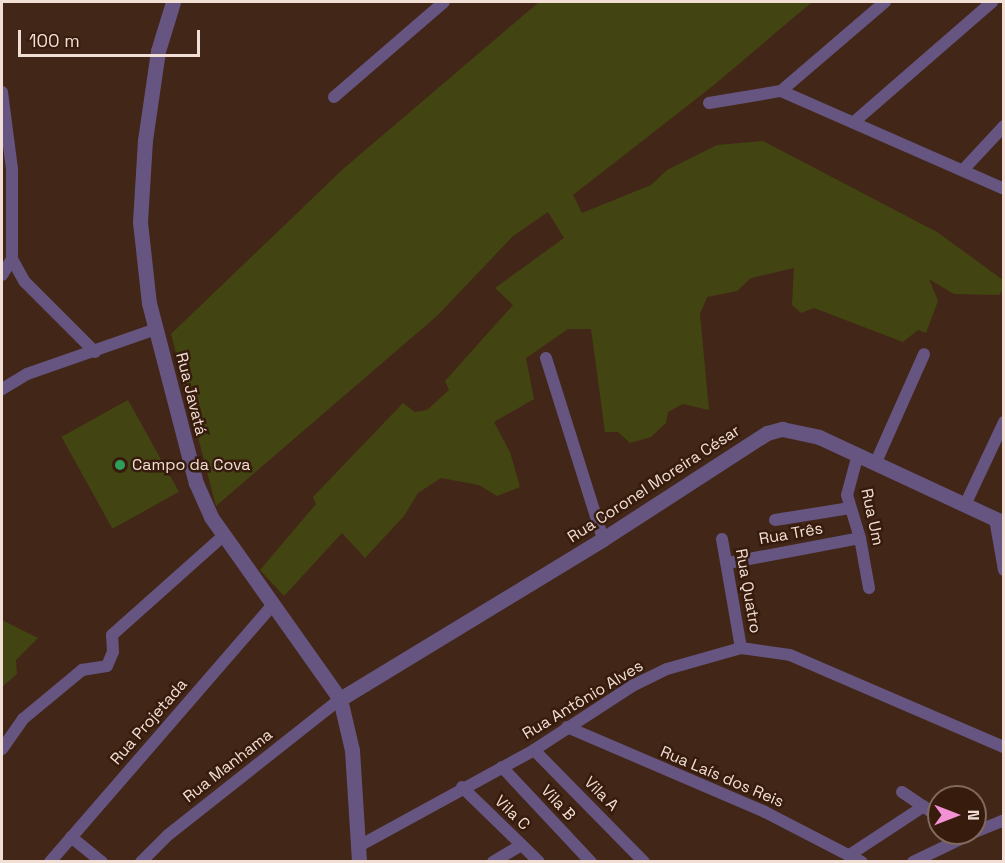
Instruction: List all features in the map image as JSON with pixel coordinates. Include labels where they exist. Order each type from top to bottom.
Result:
[{"type":"street","name":"Rua Javatá","points":[[171,2],[158,51],[145,140],[140,222],[142,263],[156,328],[196,483],[222,536],[340,699],[352,750],[359,861]]},
{"type":"street","points":[[334,97],[444,2]]},
{"type":"street","points":[[709,103],[781,91],[885,2]]},
{"type":"street","points":[[854,122],[992,2]]},
{"type":"street","points":[[781,91],[1004,189]]},
{"type":"street","points":[[2,92],[12,259],[25,282],[95,352]]},
{"type":"street","points":[[963,170],[1004,126]]},
{"type":"street","points":[[2,275],[12,259]]},
{"type":"street","points":[[2,389],[27,374],[95,352],[156,328]]},
{"type":"street","points":[[876,462],[924,354]]},
{"type":"street","points":[[546,358],[603,539]]},
{"type":"street","points":[[965,505],[1004,422]]},
{"type":"street","name":"Rua Coronel Moreira César","points":[[340,699],[603,539],[766,433],[796,429],[876,462],[999,521]]},
{"type":"street","name":"Rua Um","points":[[858,454],[847,486],[869,588]]},
{"type":"street","points":[[775,520],[850,508]]},
{"type":"street","points":[[999,521],[1004,570]]},
{"type":"street","points":[[2,749],[23,719],[82,669],[107,666],[113,652],[112,635],[222,536]]},
{"type":"street","name":"Rua Três","points":[[728,563],[860,538]]},
{"type":"street","name":"Rua Quatro","points":[[722,539],[741,648]]},
{"type":"street","name":"Rua Projetada","points":[[50,861],[273,605]]},
{"type":"street","name":"Rua Antônio Alves","points":[[359,846],[462,787],[534,750],[632,686],[667,669],[741,648],[790,655],[1004,747]]},
{"type":"street","name":"Rua Manhama","points":[[141,861],[168,835],[340,699]]},
{"type":"street","name":"Rua Laís dos Reis","points":[[567,727],[765,812],[856,858]]},
{"type":"street","name":"Vila A","points":[[534,750],[644,861]]},
{"type":"street","name":"Vila B","points":[[502,767],[591,861]]},
{"type":"street","name":"Vila C","points":[[462,787],[539,861]]},
{"type":"street","points":[[902,792],[927,808]]},
{"type":"street","points":[[856,858],[924,806]]},
{"type":"street","points":[[987,827],[1004,820]]},
{"type":"street","points":[[71,837],[102,861]]},
{"type":"street","points":[[493,861],[521,845]]},
{"type":"street","points":[[913,861],[946,845]]},
{"type":"street","points":[[829,861],[838,850]]},
{"type":"green space","points":[[539,2],[812,2],[714,85],[573,195],[582,213],[651,185],[667,170],[717,145],[763,141],[937,232],[1003,280],[1003,290],[999,295],[954,294],[929,279],[938,301],[926,333],[918,330],[903,342],[814,308],[801,313],[792,305],[794,268],[751,278],[737,291],[707,297],[700,314],[709,410],[683,404],[668,412],[666,423],[651,437],[630,443],[618,432],[605,432],[591,329],[568,329],[526,358],[534,399],[494,422],[510,452],[520,487],[497,496],[479,485],[441,478],[418,493],[404,516],[365,558],[342,533],[284,596],[260,570],[316,504],[313,497],[403,403],[415,412],[427,410],[449,390],[445,381],[513,305],[495,288],[564,238],[548,212],[513,236],[438,315],[216,506],[171,334],[343,169]]},
{"type":"green space","name":"Campo da Cova","points":[[128,400],[179,492],[112,529],[62,437]]},
{"type":"green space","points":[[2,620],[38,638],[16,660],[17,674],[2,687]]},
{"type":"place","name":"Campo da Cova","points":[[120,465]]}]
